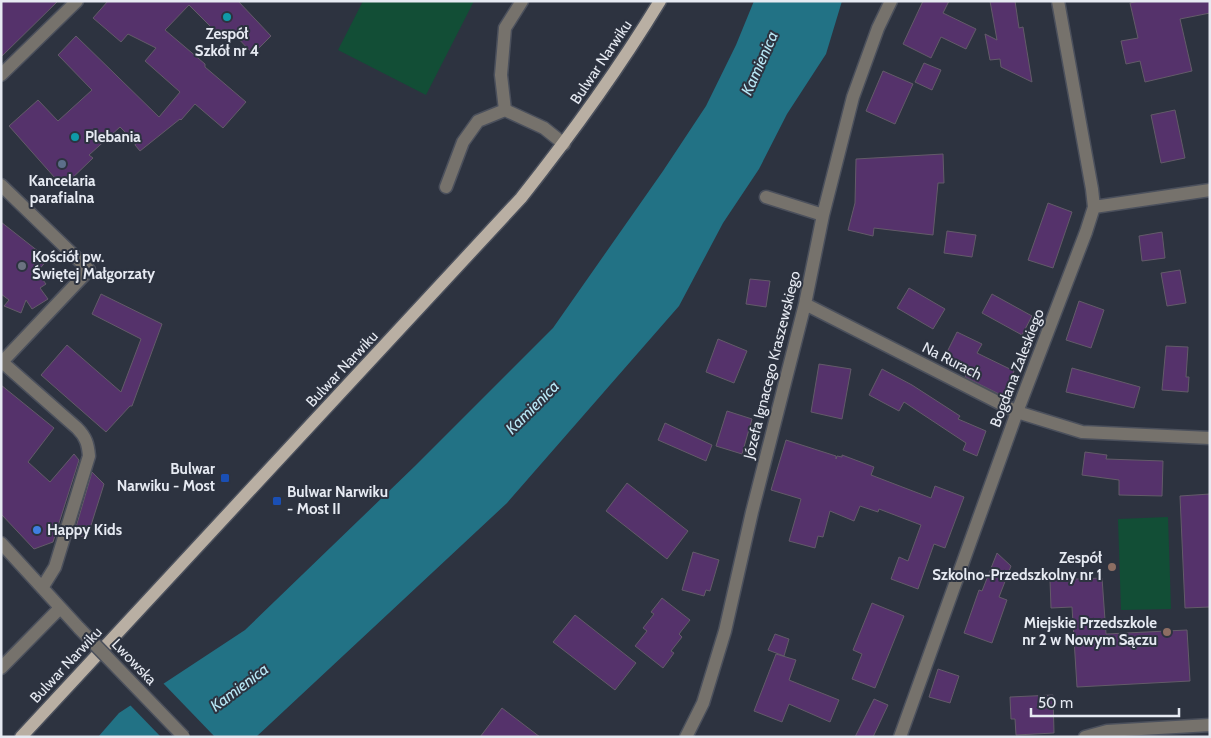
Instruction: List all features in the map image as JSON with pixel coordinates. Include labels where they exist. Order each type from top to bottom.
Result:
[{"type":"main road","name":"Bulwar Narwiku","points":[[21,737],[514,205],[564,144],[632,47],[660,1]]},
{"type":"street","points":[[1,75],[77,1]]},
{"type":"street","points":[[505,110],[501,75],[506,28],[522,1]]},
{"type":"street","name":"Józefa Ignacego Kraszewskiego","points":[[686,737],[703,704],[725,631],[752,512],[805,304],[823,215],[853,97],[878,28],[891,1]]},
{"type":"street","name":"Bogdana Zaleskiego","points":[[900,737],[1017,412],[1094,207],[1058,1]]},
{"type":"street","points":[[446,187],[463,142],[478,121],[505,110],[544,128],[564,144]]},
{"type":"street","points":[[1,185],[89,270],[2,361],[77,428],[84,435],[88,444],[89,456],[55,567],[42,588]]},
{"type":"street","points":[[1094,207],[1210,190]]},
{"type":"street","points":[[766,197],[823,215]]},
{"type":"street","name":"Na Rurach","points":[[805,304],[1017,412],[1082,432],[1210,438]]},
{"type":"street","name":"Lwowska","points":[[1,543],[60,608],[184,737]]},
{"type":"street","points":[[1,668],[60,608]]},
{"type":"street","points":[[1084,737],[1108,731],[1157,732],[1210,725]]},
{"type":"green space","points":[[363,1],[474,1],[426,95],[338,50]]},
{"type":"green space","points":[[1168,517],[1171,609],[1121,610],[1118,519]]},
{"type":"water","name":"Kamienica","points":[[754,1],[842,1],[826,54],[787,114],[759,169],[723,223],[679,306],[507,503],[256,737],[98,737],[119,713],[245,630],[415,466],[553,328],[706,106],[736,45]]},
{"type":"pier","points":[[162,682],[215,737],[161,737],[129,704]]},
{"type":"building","points":[[1,1],[58,1],[1,57]]},
{"type":"building","points":[[108,1],[238,1],[271,36],[253,54],[233,33],[225,41],[189,5],[165,30],[246,102],[223,128],[195,104],[181,120],[140,151],[135,145],[136,143],[120,127],[89,155],[93,158],[63,187],[9,126],[38,100],[58,121],[92,90],[58,55],[76,36],[159,117],[180,92],[145,61],[156,48],[128,34],[121,42],[93,18]]},
{"type":"building","points":[[923,1],[949,1],[943,13],[976,29],[966,49],[941,37],[931,58],[903,44]]},
{"type":"building","points":[[990,1],[1015,1],[1019,28],[1023,27],[1032,82],[1001,67],[1000,59],[990,60],[985,34],[997,40]]},
{"type":"building","points":[[1139,1],[1210,1],[1210,13],[1180,19],[1192,71],[1145,82],[1140,61],[1126,64],[1121,41],[1138,38],[1130,3]]},
{"type":"building","points":[[924,63],[941,70],[932,90],[915,82]]},
{"type":"building","points":[[883,71],[913,84],[895,124],[866,111]]},
{"type":"building","points":[[1175,110],[1185,158],[1161,163],[1151,115]]},
{"type":"building","points":[[943,154],[944,183],[938,183],[933,235],[874,228],[873,236],[848,230],[855,203],[856,159]]},
{"type":"building","points":[[1048,203],[1072,212],[1053,268],[1028,260]]},
{"type":"building","name":"Kościół pw. Świętej Małgorzaty","points":[[1,222],[48,259],[37,272],[46,284],[40,288],[48,299],[32,309],[26,300],[21,313],[4,306],[9,300],[1,294]]},
{"type":"building","points":[[947,231],[976,235],[972,257],[944,253]]},
{"type":"building","points":[[1162,232],[1165,258],[1142,261],[1139,236]]},
{"type":"building","points":[[1180,270],[1186,303],[1167,306],[1161,273]]},
{"type":"building","points":[[750,279],[770,281],[766,307],[746,304]]},
{"type":"building","points":[[909,288],[945,309],[933,329],[897,308]]},
{"type":"building","points":[[101,294],[162,324],[132,406],[106,432],[41,375],[67,345],[121,392],[141,339],[92,314]]},
{"type":"building","points":[[992,294],[1032,316],[1022,335],[982,313]]},
{"type":"building","points":[[1079,301],[1104,310],[1091,348],[1066,340]]},
{"type":"building","points":[[957,332],[982,344],[977,353],[1014,371],[1003,396],[965,377],[969,370],[944,358]]},
{"type":"building","points":[[718,339],[747,351],[734,383],[706,372]]},
{"type":"building","points":[[1166,346],[1188,347],[1186,377],[1189,377],[1188,392],[1162,390]]},
{"type":"building","points":[[819,364],[851,369],[842,419],[811,412]]},
{"type":"building","points":[[1072,368],[1140,387],[1134,408],[1066,392]]},
{"type":"building","points":[[882,369],[912,385],[960,416],[958,419],[986,431],[977,456],[963,450],[966,443],[904,402],[899,411],[869,395]]},
{"type":"building","points":[[1,385],[54,428],[28,462],[50,482],[74,454],[79,460],[53,542],[34,549],[1,514]]},
{"type":"building","points":[[727,411],[752,419],[742,454],[716,446]]},
{"type":"building","points":[[665,423],[712,445],[706,461],[658,440]]},
{"type":"building","points":[[786,440],[836,456],[836,459],[837,456],[842,457],[842,455],[874,467],[871,475],[931,498],[935,486],[964,497],[945,548],[934,544],[918,589],[891,579],[899,557],[908,561],[921,525],[879,509],[878,512],[860,506],[854,521],[830,511],[823,537],[818,536],[815,548],[789,541],[801,499],[771,490]]},
{"type":"building","points":[[1085,452],[1107,455],[1106,459],[1163,461],[1162,496],[1119,495],[1119,480],[1082,475]]},
{"type":"building","points":[[92,472],[104,484],[87,538],[74,534]]},
{"type":"building","points":[[627,483],[688,531],[667,559],[606,511]]},
{"type":"building","points":[[1210,494],[1210,607],[1185,608],[1180,496]]},
{"type":"building","points":[[693,552],[719,560],[710,591],[706,590],[704,596],[682,590]]},
{"type":"building","points":[[997,553],[1011,566],[999,597],[1007,600],[992,643],[964,633],[979,590],[982,591]]},
{"type":"building","name":"Miejskie Przedszkole nr 2 w Nowym Sączu","points":[[1102,578],[1106,634],[1187,630],[1190,681],[1077,687],[1072,607],[1051,608],[1050,580]]},
{"type":"building","points":[[662,598],[690,620],[679,634],[682,637],[671,651],[674,653],[663,668],[635,646],[647,631],[643,628],[654,614],[651,612]]},
{"type":"building","points":[[872,603],[904,616],[875,688],[852,679],[862,654],[853,650]]},
{"type":"building","points":[[575,615],[636,663],[615,690],[553,642]]},
{"type":"building","points":[[775,634],[789,639],[784,656],[768,650]]},
{"type":"building","points":[[776,654],[796,660],[789,680],[839,700],[830,722],[789,704],[782,722],[754,711]]},
{"type":"building","points":[[938,669],[959,676],[950,703],[929,697]]},
{"type":"building","points":[[1053,695],[1054,733],[1016,735],[1015,719],[1011,719],[1010,697]]},
{"type":"building","points":[[874,699],[888,705],[873,737],[855,737]]},
{"type":"building","points":[[502,708],[540,737],[480,737]]},
{"type":"place","name":"Zespół Szkół nr 4","points":[[227,17]]},
{"type":"place","name":"Plebania","points":[[75,137]]},
{"type":"place","name":"Kancelaria parafialna","points":[[62,164]]},
{"type":"place","name":"Kościół pw. Świętej Małgorzaty","points":[[22,266]]},
{"type":"place","name":"Bulwar Narwiku - Most","points":[[225,478]]},
{"type":"place","name":"Bulwar Narwiku - Most II","points":[[277,501]]},
{"type":"place","name":"Happy Kids","points":[[37,530]]},
{"type":"place","name":"Zespół Szkolno-Przedszkolny nr 1","points":[[1112,567]]},
{"type":"place","name":"Miejskie Przedszkole nr 2 w Nowym Sączu","points":[[1167,632]]}]
